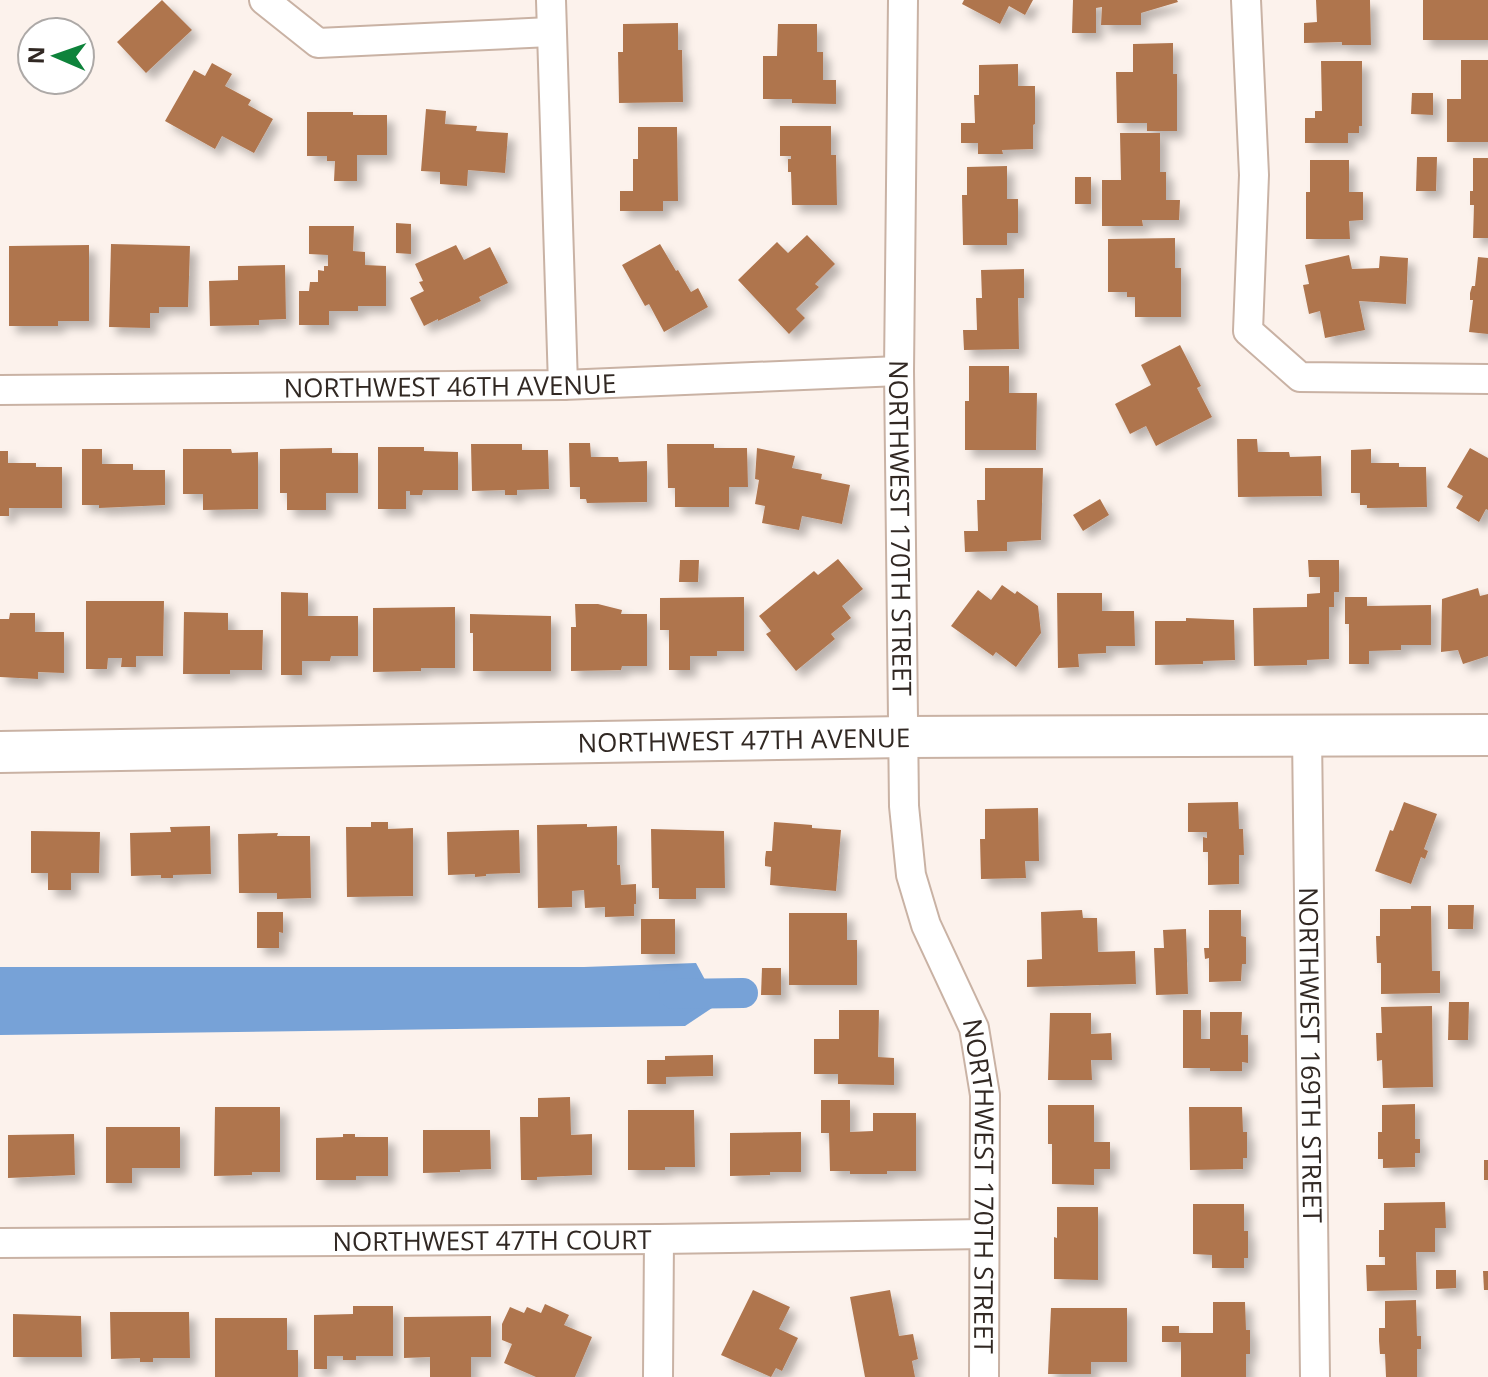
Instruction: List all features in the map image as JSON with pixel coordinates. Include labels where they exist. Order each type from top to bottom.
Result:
[{"type":"main road","name":"NORTHWEST 47TH AVENUE","points":[[0,752],[905,737],[1488,735]]},
{"type":"street","points":[[264,0],[318,43],[550,32]]},
{"type":"street","points":[[551,0],[563,385]]},
{"type":"street","name":"NORTHWEST 170TH STREET","points":[[903,0],[899,371],[904,806],[911,875],[926,925],[974,1028],[985,1095],[984,1377]]},
{"type":"street","points":[[1246,0],[1254,175],[1248,331],[1300,377],[1488,379]]},
{"type":"street","name":"NORTHWEST 46TH AVENUE","points":[[0,390],[563,385],[899,371]]},
{"type":"street","name":"NORTHWEST 169TH STREET","points":[[1307,735],[1315,1377]]},
{"type":"street","name":"NORTHWEST 47TH COURT","points":[[0,1243],[984,1234]]},
{"type":"street","points":[[658,1377],[659,1239]]},
{"type":"water","points":[[696,963],[718,1004],[685,1026],[0,1035],[0,967],[584,967]]},
{"type":"building","points":[[162,0],[192,30],[146,73],[117,42]]},
{"type":"building","points":[[964,0],[1033,0],[1025,15],[1009,6],[1000,24],[962,4]]},
{"type":"building","points":[[1073,0],[1178,2],[1141,13],[1141,25],[1101,25],[1102,7],[1096,8],[1096,33],[1072,33]]},
{"type":"building","points":[[1316,0],[1370,0],[1371,45],[1304,43],[1304,23],[1317,22]]},
{"type":"building","points":[[1423,0],[1488,0],[1488,40],[1423,40]]},
{"type":"building","points":[[678,23],[683,102],[619,103],[618,52],[623,52],[623,24]]},
{"type":"building","points":[[778,24],[817,24],[817,52],[823,52],[823,80],[836,80],[836,104],[763,99],[763,56],[777,56]]},
{"type":"building","points":[[1173,43],[1173,74],[1177,74],[1177,131],[1147,131],[1147,123],[1117,123],[1116,72],[1133,72],[1133,44]]},
{"type":"building","points":[[1461,60],[1488,60],[1488,142],[1447,142],[1447,99],[1461,99]]},
{"type":"building","points":[[1321,61],[1362,61],[1362,126],[1359,126],[1359,133],[1348,133],[1348,143],[1305,143],[1305,118],[1315,118],[1315,111],[1322,111]]},
{"type":"building","points":[[212,63],[232,74],[225,86],[251,100],[248,105],[273,119],[254,153],[222,136],[215,149],[165,121],[194,70],[205,76]]},
{"type":"building","points":[[1018,64],[1018,86],[1035,86],[1033,149],[978,154],[978,143],[961,143],[961,123],[975,123],[974,95],[979,95],[979,65]]},
{"type":"building","points":[[1412,93],[1433,93],[1433,115],[1411,114]]},
{"type":"building","points":[[426,109],[446,111],[445,124],[477,126],[476,131],[508,133],[505,173],[468,170],[467,186],[440,184],[440,172],[421,171]]},
{"type":"building","points":[[307,112],[387,115],[387,155],[357,155],[357,181],[334,181],[335,161],[327,161],[327,156],[307,156]]},
{"type":"building","points":[[780,126],[831,126],[831,155],[836,155],[837,205],[792,205],[791,172],[788,172],[791,156],[780,156]]},
{"type":"building","points":[[638,127],[677,127],[678,201],[663,201],[663,211],[620,211],[620,191],[633,191],[633,159],[638,159]]},
{"type":"building","points":[[1120,133],[1160,133],[1160,172],[1166,172],[1166,200],[1180,200],[1179,220],[1142,220],[1143,226],[1102,226],[1102,180],[1121,180]]},
{"type":"building","points":[[1417,157],[1437,157],[1436,191],[1416,191]]},
{"type":"building","points":[[1473,158],[1488,158],[1488,238],[1473,238],[1474,205],[1470,205],[1470,191],[1473,191]]},
{"type":"building","points":[[1310,160],[1349,160],[1349,192],[1363,192],[1363,220],[1349,221],[1350,239],[1306,239]]},
{"type":"building","points":[[1007,166],[1007,199],[1018,199],[1018,233],[1007,233],[1007,245],[963,245],[962,195],[967,195],[967,167]]},
{"type":"building","points":[[1075,177],[1091,177],[1091,204],[1075,204]]},
{"type":"building","points":[[396,223],[411,224],[411,254],[396,253]]},
{"type":"building","points":[[309,226],[354,226],[353,251],[365,252],[365,265],[386,266],[386,306],[358,306],[358,311],[329,311],[329,325],[299,325],[299,291],[309,291],[310,282],[318,282],[318,270],[324,271],[324,266],[328,266],[328,255],[309,254]]},
{"type":"building","points":[[807,235],[835,264],[815,284],[819,287],[796,309],[805,318],[789,334],[738,280],[777,242],[788,253]]},
{"type":"building","points":[[1175,238],[1175,268],[1181,268],[1181,317],[1135,317],[1135,297],[1127,297],[1127,292],[1108,292],[1108,239]]},
{"type":"building","points":[[111,244],[190,246],[188,307],[159,307],[159,313],[150,313],[150,328],[109,327]]},
{"type":"building","points":[[660,244],[691,292],[698,288],[708,307],[664,332],[622,265]]},
{"type":"building","points":[[89,245],[89,321],[58,321],[58,326],[9,326],[9,246]]},
{"type":"building","points":[[456,245],[464,260],[490,247],[508,283],[479,297],[481,301],[424,326],[410,298],[424,291],[415,264]]},
{"type":"building","points":[[1349,255],[1352,269],[1379,268],[1380,256],[1408,258],[1406,304],[1359,301],[1365,330],[1325,338],[1320,311],[1309,314],[1303,285],[1309,284],[1305,265]]},
{"type":"building","points":[[1478,257],[1488,258],[1488,334],[1469,332],[1473,300],[1470,300],[1470,293],[1472,286],[1475,286]]},
{"type":"building","points":[[285,265],[286,319],[259,320],[259,325],[210,326],[209,281],[238,280],[238,266]]},
{"type":"building","points":[[1024,269],[1024,298],[1018,298],[1019,349],[964,350],[963,330],[977,330],[976,298],[982,298],[981,270]]},
{"type":"building","points":[[1180,345],[1201,386],[1197,388],[1212,417],[1156,446],[1146,426],[1130,434],[1115,404],[1151,385],[1141,365]]},
{"type":"building","points":[[969,366],[1009,366],[1009,393],[1037,393],[1036,450],[965,450]]},
{"type":"building","points":[[1237,439],[1257,439],[1258,452],[1289,452],[1290,457],[1321,456],[1322,496],[1238,497]]},
{"type":"building","points":[[569,443],[590,443],[591,457],[618,457],[619,462],[647,461],[647,502],[587,503],[586,499],[580,499],[580,487],[570,487]]},
{"type":"building","points":[[471,444],[522,444],[522,450],[548,450],[549,489],[517,490],[517,495],[505,495],[505,490],[472,491]]},
{"type":"building","points":[[667,444],[747,448],[748,487],[729,487],[729,507],[675,507],[675,488],[668,488]]},
{"type":"building","points":[[378,447],[424,447],[424,451],[458,452],[458,490],[423,490],[422,495],[410,495],[410,491],[406,491],[406,509],[378,509]]},
{"type":"building","points":[[332,448],[332,453],[358,453],[358,493],[326,493],[326,510],[287,510],[287,493],[280,493],[280,449]]},
{"type":"building","points":[[757,448],[795,456],[792,468],[822,474],[821,479],[850,485],[842,524],[802,516],[799,530],[762,523],[765,506],[755,504],[759,480],[755,479]]},
{"type":"building","points":[[1470,448],[1488,458],[1488,510],[1479,522],[1456,508],[1463,496],[1447,487]]},
{"type":"building","points":[[82,449],[102,449],[102,464],[133,464],[133,470],[165,470],[165,505],[99,508],[99,505],[82,505]]},
{"type":"building","points":[[183,449],[258,452],[258,509],[203,510],[203,494],[183,494]]},
{"type":"building","points":[[1371,449],[1371,463],[1426,467],[1427,507],[1367,508],[1367,505],[1360,505],[1360,493],[1351,493],[1351,450]]},
{"type":"building","points":[[0,451],[8,451],[8,463],[62,467],[62,508],[9,508],[9,516],[0,516]]},
{"type":"building","points":[[985,468],[1043,468],[1041,540],[1007,542],[1007,551],[965,552],[964,531],[978,531],[977,500],[985,500]]},
{"type":"building","points":[[1100,499],[1109,515],[1083,531],[1073,515]]},
{"type":"building","points":[[838,559],[863,589],[842,606],[851,618],[831,634],[835,639],[796,671],[766,634],[771,631],[759,616],[814,571],[818,575]]},
{"type":"building","points":[[680,560],[699,560],[698,582],[679,582]]},
{"type":"building","points":[[1308,560],[1339,560],[1339,592],[1334,592],[1334,607],[1329,607],[1329,659],[1307,660],[1307,665],[1254,666],[1253,608],[1307,607],[1307,594],[1320,593],[1320,577],[1309,577]]},
{"type":"building","points":[[1002,585],[1038,606],[1041,633],[1016,667],[996,652],[993,656],[951,626],[978,590],[991,600]]},
{"type":"building","points":[[1478,588],[1480,596],[1488,594],[1488,656],[1463,664],[1458,650],[1441,652],[1442,599]]},
{"type":"building","points":[[281,592],[308,593],[308,616],[358,616],[358,656],[331,656],[330,661],[302,661],[302,675],[281,675]]},
{"type":"building","points":[[1057,593],[1102,593],[1102,611],[1134,611],[1135,646],[1106,646],[1106,653],[1078,654],[1079,667],[1058,668]]},
{"type":"building","points":[[744,597],[744,651],[717,651],[717,656],[690,656],[690,670],[669,670],[669,630],[660,630],[660,598]]},
{"type":"building","points":[[1345,597],[1367,597],[1367,606],[1431,605],[1431,645],[1401,645],[1401,650],[1369,651],[1369,664],[1349,664]]},
{"type":"building","points":[[86,601],[164,601],[163,656],[136,656],[136,667],[121,667],[122,658],[108,658],[107,669],[86,669]]},
{"type":"building","points":[[575,604],[598,604],[622,610],[621,614],[647,614],[647,666],[571,671],[571,627],[576,627]]},
{"type":"building","points":[[455,607],[455,668],[373,672],[373,608]]},
{"type":"building","points":[[184,612],[228,613],[228,630],[263,630],[262,670],[183,674]]},
{"type":"building","points":[[10,613],[35,613],[35,632],[64,632],[64,673],[38,672],[38,679],[0,677],[0,619],[9,619]]},
{"type":"building","points":[[470,614],[551,616],[551,671],[473,671]]},
{"type":"building","points":[[1186,618],[1234,620],[1235,660],[1155,665],[1155,621],[1186,621]]},
{"type":"building","points":[[1238,802],[1244,855],[1239,855],[1239,884],[1208,885],[1208,852],[1203,852],[1203,837],[1207,838],[1207,832],[1188,832],[1188,803]]},
{"type":"building","points":[[1404,802],[1437,814],[1424,849],[1428,851],[1425,859],[1421,857],[1411,884],[1375,871]]},
{"type":"building","points":[[1038,808],[1039,861],[1025,861],[1026,878],[981,879],[980,839],[985,839],[985,809]]},
{"type":"building","points":[[371,822],[388,822],[388,829],[413,828],[413,896],[347,897],[346,827],[371,827]]},
{"type":"building","points":[[774,822],[841,830],[836,891],[770,885],[771,867],[765,866],[765,859],[766,851],[772,851]]},
{"type":"building","points":[[587,824],[587,827],[617,826],[617,865],[620,865],[621,885],[636,884],[634,916],[605,917],[605,907],[585,908],[584,890],[572,891],[572,907],[538,908],[537,825]]},
{"type":"building","points":[[210,826],[211,874],[173,875],[173,878],[161,878],[161,875],[131,876],[130,833],[171,832],[170,827]]},
{"type":"building","points":[[651,829],[724,831],[725,888],[696,888],[696,899],[659,899],[659,888],[652,888]]},
{"type":"building","points":[[519,830],[520,873],[475,877],[475,874],[448,875],[447,832]]},
{"type":"building","points":[[31,831],[100,832],[99,873],[71,873],[71,890],[48,890],[48,873],[31,873]]},
{"type":"building","points":[[278,833],[277,836],[310,836],[311,898],[277,899],[277,893],[239,893],[238,834]]},
{"type":"building","points":[[1448,905],[1474,905],[1473,929],[1448,929]]},
{"type":"building","points":[[1411,906],[1431,906],[1432,971],[1440,971],[1440,993],[1381,994],[1381,963],[1377,963],[1376,936],[1380,936],[1380,909],[1411,909]]},
{"type":"building","points":[[1082,910],[1083,918],[1097,918],[1098,952],[1135,951],[1136,984],[1027,987],[1027,960],[1042,959],[1041,912]]},
{"type":"building","points":[[1209,910],[1241,910],[1241,936],[1246,937],[1246,964],[1242,964],[1241,981],[1209,982],[1209,958],[1205,959],[1204,948],[1209,948]]},
{"type":"building","points":[[257,912],[283,912],[279,948],[257,948]]},
{"type":"building","points":[[789,913],[847,913],[847,940],[857,940],[857,985],[789,985]]},
{"type":"building","points":[[641,919],[675,919],[675,954],[641,954]]},
{"type":"building","points":[[1186,929],[1188,994],[1156,995],[1154,948],[1164,948],[1163,930]]},
{"type":"building","points":[[762,968],[781,968],[781,995],[761,995]]},
{"type":"building","points":[[1449,1002],[1469,1002],[1468,1040],[1448,1040]]},
{"type":"building","points":[[1432,1006],[1433,1087],[1383,1088],[1382,1060],[1377,1061],[1376,1033],[1382,1033],[1381,1007]]},
{"type":"building","points":[[839,1010],[879,1010],[878,1057],[894,1058],[894,1085],[838,1084],[838,1074],[814,1074],[814,1039],[839,1039]]},
{"type":"building","points":[[1183,1010],[1201,1010],[1201,1039],[1210,1039],[1210,1012],[1242,1012],[1241,1035],[1248,1035],[1248,1063],[1242,1062],[1242,1071],[1183,1068]]},
{"type":"building","points":[[1050,1013],[1091,1013],[1091,1034],[1111,1033],[1112,1060],[1091,1060],[1092,1080],[1048,1080]]},
{"type":"building","points":[[713,1055],[713,1076],[666,1077],[666,1084],[647,1084],[647,1060],[665,1060],[665,1056]]},
{"type":"building","points":[[570,1097],[571,1135],[592,1134],[592,1175],[521,1180],[520,1117],[538,1117],[538,1098]]},
{"type":"building","points":[[821,1100],[850,1100],[850,1132],[873,1131],[873,1113],[916,1113],[916,1171],[850,1174],[850,1171],[830,1171],[829,1133],[821,1133]]},
{"type":"building","points":[[1415,1104],[1415,1139],[1420,1139],[1420,1153],[1415,1153],[1415,1167],[1383,1168],[1383,1159],[1378,1159],[1382,1105]]},
{"type":"building","points":[[1048,1105],[1094,1105],[1094,1142],[1110,1142],[1110,1169],[1094,1169],[1094,1185],[1052,1184]]},
{"type":"building","points":[[215,1107],[280,1107],[280,1172],[214,1176]]},
{"type":"building","points":[[1189,1107],[1242,1107],[1243,1132],[1247,1132],[1247,1158],[1243,1158],[1243,1169],[1190,1170]]},
{"type":"building","points":[[628,1110],[694,1110],[695,1167],[628,1170]]},
{"type":"building","points":[[106,1127],[180,1127],[180,1168],[132,1168],[132,1183],[106,1183]]},
{"type":"building","points":[[423,1130],[490,1130],[491,1169],[423,1173]]},
{"type":"building","points":[[801,1132],[801,1172],[730,1176],[730,1133]]},
{"type":"building","points":[[74,1134],[75,1175],[8,1178],[8,1135]]},
{"type":"building","points":[[343,1134],[388,1137],[388,1176],[316,1180],[316,1138],[343,1137]]},
{"type":"building","points":[[1484,1160],[1488,1160],[1488,1180],[1484,1180]]},
{"type":"building","points":[[1445,1202],[1446,1228],[1435,1228],[1435,1252],[1416,1252],[1417,1290],[1367,1291],[1366,1265],[1385,1265],[1385,1257],[1379,1257],[1379,1230],[1384,1230],[1384,1203]]},
{"type":"building","points":[[1193,1204],[1244,1204],[1248,1258],[1244,1258],[1244,1268],[1212,1268],[1212,1255],[1193,1254]]},
{"type":"building","points":[[1057,1207],[1098,1207],[1098,1280],[1054,1279]]},
{"type":"building","points":[[1436,1270],[1456,1270],[1456,1288],[1436,1289]]},
{"type":"building","points":[[1483,1271],[1488,1271],[1488,1290],[1484,1290]]},
{"type":"building","points":[[753,1290],[790,1307],[779,1329],[798,1338],[782,1371],[776,1368],[771,1377],[721,1355]]},
{"type":"building","points":[[890,1290],[899,1336],[913,1334],[918,1359],[912,1361],[915,1377],[865,1377],[850,1297]]},
{"type":"building","points":[[1416,1300],[1417,1336],[1421,1336],[1421,1349],[1417,1349],[1417,1377],[1386,1377],[1385,1354],[1380,1354],[1379,1341],[1379,1328],[1385,1328],[1385,1301]]},
{"type":"building","points":[[1213,1302],[1245,1302],[1246,1330],[1250,1330],[1246,1377],[1181,1377],[1181,1342],[1162,1342],[1162,1326],[1179,1326],[1179,1333],[1213,1333]]},
{"type":"building","points":[[545,1304],[569,1315],[564,1325],[592,1337],[575,1377],[536,1377],[504,1363],[512,1344],[502,1340],[502,1324],[510,1307],[524,1313],[527,1307],[541,1313]]},
{"type":"building","points":[[353,1306],[393,1306],[393,1356],[356,1356],[356,1360],[343,1360],[343,1356],[327,1356],[327,1369],[314,1369],[314,1315],[353,1314]]},
{"type":"building","points":[[1051,1308],[1127,1308],[1127,1362],[1091,1362],[1091,1374],[1048,1374]]},
{"type":"building","points":[[110,1312],[189,1312],[190,1358],[153,1358],[153,1362],[140,1362],[140,1358],[111,1359]]},
{"type":"building","points":[[13,1314],[81,1316],[82,1357],[13,1357]]},
{"type":"building","points":[[491,1316],[491,1357],[471,1357],[471,1377],[430,1377],[430,1357],[404,1358],[404,1317]]},
{"type":"building","points":[[215,1318],[287,1318],[287,1350],[298,1350],[298,1377],[215,1377]]},
{"type":"waterway","points":[[674,994],[743,993]]}]
